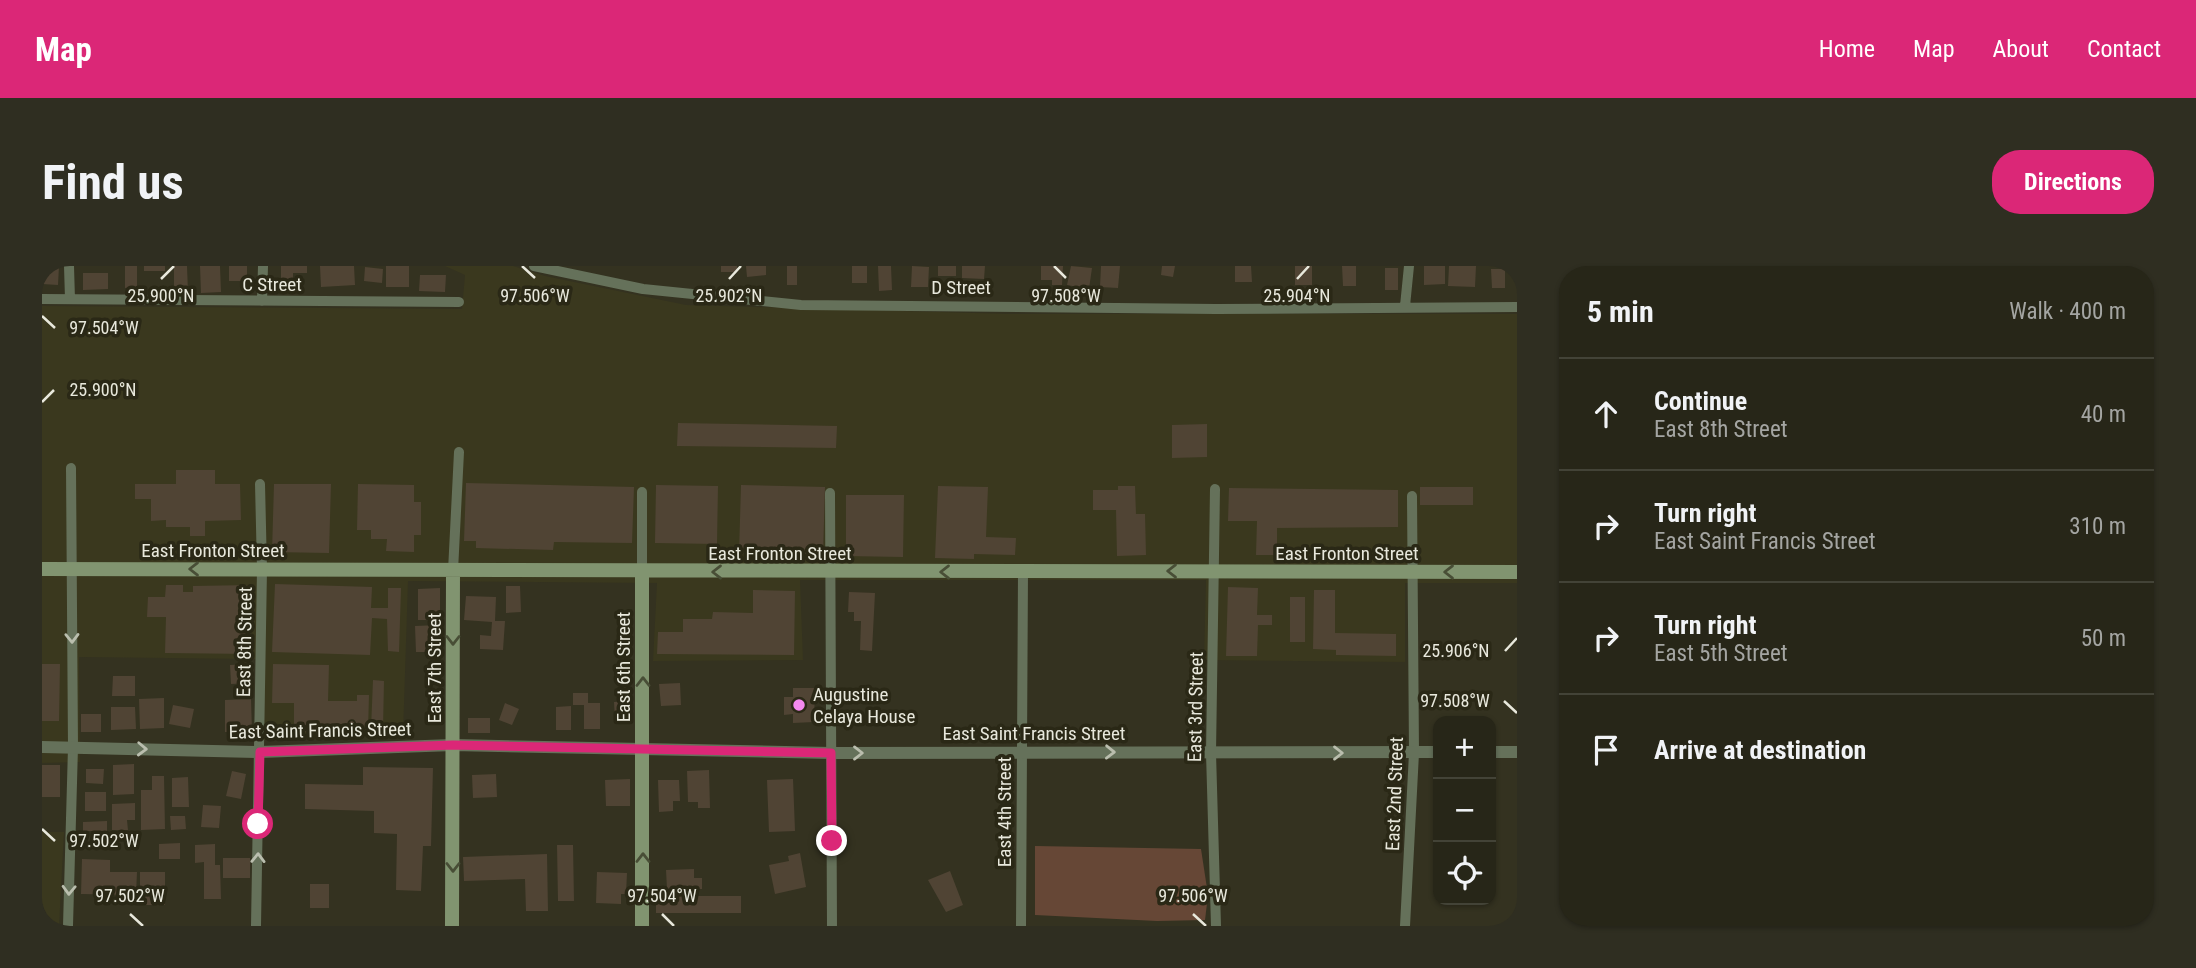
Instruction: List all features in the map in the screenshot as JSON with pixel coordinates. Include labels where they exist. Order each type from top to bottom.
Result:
[{"type":"main road","name":"East Fronton Street","points":[[42,569],[453,572],[1517,572]]},
{"type":"main road","name":"East 6th Street","points":[[642,571],[642,926]]},
{"type":"main road","name":"East 7th Street","points":[[452,926],[453,572]]},
{"type":"street","points":[[69,266],[69,299]]},
{"type":"street","points":[[262,301],[263,266]]},
{"type":"street","name":"D Street","points":[[534,266],[643,289],[802,305],[1216,309],[1517,306]]},
{"type":"street","points":[[1405,306],[1409,266]]},
{"type":"street","name":"C Street","points":[[42,299],[459,302]]},
{"type":"street","name":"East 7th Street","points":[[453,572],[459,453]]},
{"type":"street","points":[[68,926],[73,747],[71,468]]},
{"type":"street","name":"East 8th Street","points":[[256,926],[262,569],[260,484]]},
{"type":"street","name":"East 3rd Street","points":[[1215,489],[1211,753],[1216,926]]},
{"type":"street","name":"East 6th Street","points":[[642,492],[642,571]]},
{"type":"street","points":[[830,493],[832,926]]},
{"type":"street","name":"East 2nd Street","points":[[1405,926],[1414,752],[1412,496]]},
{"type":"street","name":"East 4th Street","points":[[1021,926],[1024,571]]},
{"type":"street","name":"East Saint Francis Street","points":[[42,747],[260,752],[453,745],[831,753],[1433,752]]},
{"type":"street","points":[[1496,752],[1517,752]]},
{"type":"shaded area","points":[[445,266],[513,266],[545,276],[686,305],[1009,314],[1517,314],[1517,583],[1405,583],[1405,662],[1204,660],[1206,580],[800,580],[803,660],[653,661],[657,583],[408,581],[403,735],[260,740],[261,659],[79,657],[80,762],[42,763],[42,306],[462,309],[465,275]]},
{"type":"shaded area","points":[[42,832],[64,832],[59,926],[42,926]]},
{"type":"shaded area","points":[[1035,846],[1201,849],[1208,895],[1205,920],[1157,921],[1035,915]]},
{"type":"building","points":[[42,266],[59,266],[58,285],[42,284]]},
{"type":"building","points":[[125,266],[137,266],[137,287],[125,288]]},
{"type":"building","points":[[144,266],[165,266],[165,271],[144,271]]},
{"type":"building","points":[[174,266],[187,266],[188,292],[174,292]]},
{"type":"building","points":[[200,266],[220,266],[221,292],[201,293]]},
{"type":"building","points":[[229,266],[247,266],[247,281],[229,281]]},
{"type":"building","points":[[281,266],[307,266],[307,273],[293,273],[293,284],[281,284]]},
{"type":"building","points":[[320,266],[354,266],[355,285],[321,287]]},
{"type":"building","points":[[386,266],[409,266],[409,287],[386,287]]},
{"type":"building","points":[[721,266],[737,266],[737,272],[721,272]]},
{"type":"building","points":[[746,266],[766,266],[766,275],[747,277]]},
{"type":"building","points":[[787,266],[797,266],[797,285],[787,285]]},
{"type":"building","points":[[852,266],[867,266],[867,283],[852,283]]},
{"type":"building","points":[[878,266],[891,266],[892,290],[879,291]]},
{"type":"building","points":[[912,266],[929,267],[928,287],[911,287]]},
{"type":"building","points":[[938,266],[956,266],[956,276],[938,276]]},
{"type":"building","points":[[962,266],[985,266],[984,279],[962,278]]},
{"type":"building","points":[[1041,266],[1063,266],[1062,285],[1052,285],[1052,280],[1041,280]]},
{"type":"building","points":[[1071,266],[1092,268],[1089,289],[1067,285]]},
{"type":"building","points":[[1101,266],[1120,266],[1118,288],[1100,287]]},
{"type":"building","points":[[1162,266],[1175,266],[1173,277],[1161,275]]},
{"type":"building","points":[[1235,266],[1251,266],[1252,282],[1235,282]]},
{"type":"building","points":[[1295,266],[1312,266],[1312,285],[1295,285]]},
{"type":"building","points":[[1342,266],[1356,266],[1356,286],[1343,286]]},
{"type":"building","points":[[1424,266],[1445,266],[1445,284],[1424,285]]},
{"type":"building","points":[[1449,266],[1476,266],[1475,287],[1448,286]]},
{"type":"building","points":[[365,267],[383,269],[382,283],[364,281]]},
{"type":"building","points":[[1385,268],[1398,268],[1398,290],[1385,290]]},
{"type":"building","points":[[1491,269],[1505,269],[1505,288],[1492,288]]},
{"type":"building","points":[[83,273],[108,273],[108,289],[83,290]]},
{"type":"building","points":[[420,275],[446,275],[445,292],[419,291]]},
{"type":"building","points":[[678,423],[837,426],[836,448],[677,446]]},
{"type":"building","points":[[1207,424],[1207,457],[1172,458],[1172,425]]},
{"type":"building","points":[[176,470],[215,470],[215,484],[240,484],[241,520],[205,521],[205,536],[190,536],[190,527],[166,527],[166,520],[151,521],[151,499],[135,499],[135,484],[176,484]]},
{"type":"building","points":[[466,483],[634,487],[632,543],[554,542],[553,550],[476,548],[476,541],[464,541]]},
{"type":"building","points":[[274,484],[331,484],[329,553],[272,552]]},
{"type":"building","points":[[358,484],[414,485],[414,502],[421,502],[421,535],[414,535],[414,552],[386,551],[387,539],[371,539],[371,530],[357,530]]},
{"type":"building","points":[[656,485],[718,486],[717,544],[655,543]]},
{"type":"building","points":[[741,485],[825,487],[823,556],[739,554]]},
{"type":"building","points":[[938,486],[988,487],[986,537],[1016,538],[1015,555],[974,554],[974,559],[935,558]]},
{"type":"building","points":[[1118,486],[1135,486],[1136,514],[1145,514],[1146,555],[1117,556],[1116,510],[1093,510],[1093,490],[1118,490]]},
{"type":"building","points":[[1420,487],[1473,487],[1473,505],[1420,505]]},
{"type":"building","points":[[1229,488],[1398,490],[1398,527],[1277,528],[1277,555],[1256,555],[1257,521],[1228,521]]},
{"type":"building","points":[[846,495],[904,495],[903,557],[846,556]]},
{"type":"building","points":[[275,584],[372,587],[371,608],[388,608],[388,588],[401,588],[399,652],[388,651],[387,619],[372,618],[370,655],[272,652]]},
{"type":"building","points":[[166,585],[183,585],[183,592],[193,592],[193,586],[252,585],[251,654],[165,653],[166,617],[147,617],[148,597],[165,597]]},
{"type":"building","points":[[506,586],[520,586],[521,612],[506,613]]},
{"type":"building","points":[[1228,587],[1258,588],[1257,615],[1272,615],[1272,625],[1258,625],[1257,656],[1226,656]]},
{"type":"building","points":[[440,588],[440,620],[418,620],[418,589]]},
{"type":"building","points":[[753,590],[795,591],[794,655],[657,654],[658,632],[683,632],[683,619],[712,619],[713,612],[753,613]]},
{"type":"building","points":[[1314,590],[1335,590],[1335,633],[1396,634],[1396,656],[1336,655],[1336,650],[1313,649]]},
{"type":"building","points":[[849,592],[875,593],[872,651],[860,650],[861,621],[854,621],[854,612],[848,612]]},
{"type":"building","points":[[466,596],[496,597],[495,621],[505,621],[503,650],[480,649],[480,635],[491,636],[492,622],[464,620]]},
{"type":"building","points":[[1290,597],[1305,597],[1305,642],[1290,642]]},
{"type":"building","points":[[439,625],[440,652],[416,652],[415,626]]},
{"type":"building","points":[[42,664],[60,664],[59,721],[42,721]]},
{"type":"building","points":[[251,664],[251,683],[231,684],[230,665]]},
{"type":"building","points":[[273,664],[329,665],[328,701],[357,701],[357,695],[369,695],[368,731],[345,731],[345,724],[328,724],[328,732],[294,732],[294,703],[272,703]]},
{"type":"building","points":[[113,676],[135,676],[135,696],[112,696]]},
{"type":"building","points":[[373,680],[384,681],[383,729],[371,729]]},
{"type":"building","points":[[680,683],[681,705],[661,706],[659,684]]},
{"type":"building","name":"Augustine Celaya House","points":[[793,688],[815,688],[814,722],[793,723],[793,714],[784,715],[784,697],[793,697]]},
{"type":"building","points":[[573,693],[588,693],[588,703],[600,703],[600,729],[584,729],[584,705],[573,705]]},
{"type":"building","points":[[164,698],[164,728],[140,729],[139,699]]},
{"type":"building","points":[[251,699],[252,732],[225,732],[225,700]]},
{"type":"building","points":[[627,701],[628,720],[615,720],[614,702]]},
{"type":"building","points":[[505,703],[519,709],[512,725],[499,720]]},
{"type":"building","points":[[173,705],[194,709],[190,728],[169,724]]},
{"type":"building","points":[[571,706],[571,730],[556,730],[556,707]]},
{"type":"building","points":[[111,707],[135,707],[136,729],[111,730]]},
{"type":"building","points":[[81,714],[101,714],[101,732],[81,732]]},
{"type":"building","points":[[468,718],[490,718],[490,733],[468,733]]},
{"type":"building","points":[[134,764],[134,794],[113,795],[113,765]]},
{"type":"building","points":[[42,765],[60,765],[60,797],[42,797]]},
{"type":"building","points":[[363,767],[433,768],[431,846],[423,846],[421,891],[396,890],[397,834],[374,833],[374,811],[305,809],[305,784],[363,785]]},
{"type":"building","points":[[86,769],[104,769],[103,784],[86,783]]},
{"type":"building","points":[[709,770],[710,808],[698,808],[698,802],[688,802],[687,771]]},
{"type":"building","points":[[232,771],[246,774],[241,799],[226,796]]},
{"type":"building","points":[[496,774],[497,797],[473,798],[472,775]]},
{"type":"building","points":[[152,776],[164,776],[165,829],[141,830],[141,790],[152,790]]},
{"type":"building","points":[[188,777],[189,807],[172,807],[172,778]]},
{"type":"building","points":[[630,779],[630,806],[606,806],[605,780]]},
{"type":"building","points":[[793,779],[795,831],[769,832],[767,780]]},
{"type":"building","points":[[658,780],[679,780],[680,801],[673,801],[673,811],[659,812]]},
{"type":"building","points":[[85,792],[106,792],[106,811],[85,811]]},
{"type":"building","points":[[135,803],[135,820],[127,820],[128,830],[112,830],[112,804]]},
{"type":"building","points":[[203,805],[221,806],[219,828],[201,827]]},
{"type":"building","points":[[170,816],[185,816],[186,829],[171,830]]},
{"type":"building","points":[[107,821],[107,831],[83,831],[83,822]]},
{"type":"building","points":[[180,843],[180,859],[159,859],[159,844]]},
{"type":"building","points":[[215,844],[215,865],[220,865],[221,899],[204,899],[204,862],[195,863],[195,845]]},
{"type":"building","points":[[557,845],[573,845],[574,901],[558,901]]},
{"type":"building","points":[[800,853],[806,887],[775,894],[769,865],[789,861],[788,856]]},
{"type":"building","points":[[547,854],[548,911],[526,911],[525,879],[464,881],[463,857]]},
{"type":"building","points":[[223,858],[250,858],[250,878],[223,878]]},
{"type":"building","points":[[82,859],[110,860],[110,872],[137,872],[136,895],[81,894]]},
{"type":"building","points":[[694,869],[694,878],[702,878],[702,889],[667,889],[666,870]]},
{"type":"building","points":[[950,871],[963,905],[946,912],[928,880]]},
{"type":"building","points":[[140,872],[165,872],[165,905],[140,905]]},
{"type":"building","points":[[597,872],[627,873],[626,894],[621,894],[621,904],[596,903]]},
{"type":"building","points":[[310,884],[329,884],[329,908],[310,908]]},
{"type":"building","points":[[656,896],[741,896],[741,913],[656,913]]},
{"type":"place","name":"Augustine Celaya House","points":[[799,705]]},
{"type":"route","points":[[258,824],[260,752],[453,745],[831,753],[832,841]]}]
